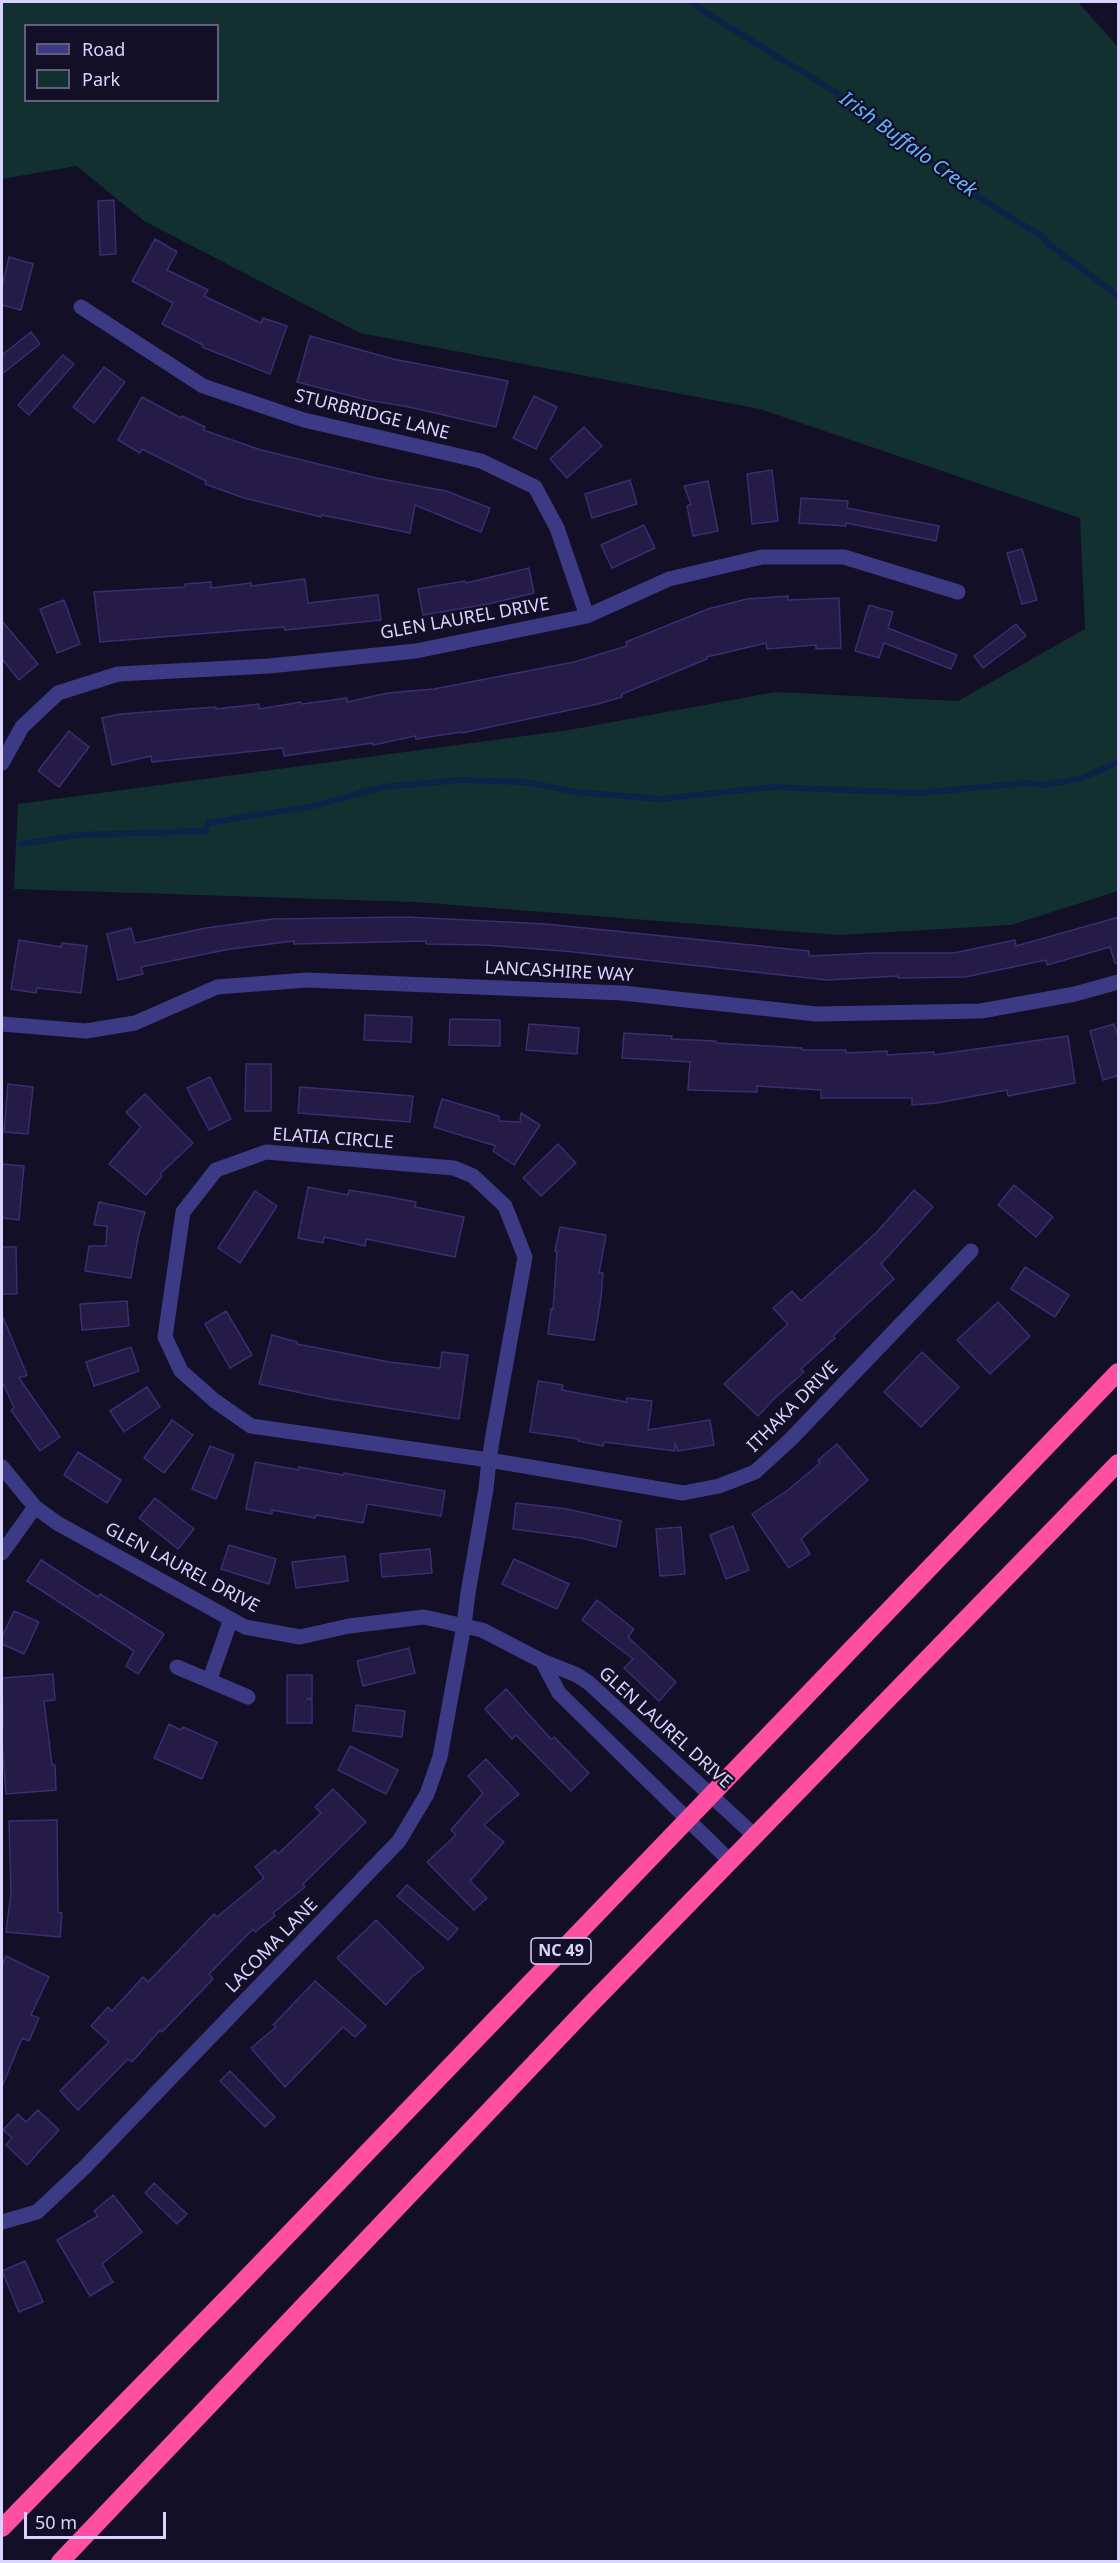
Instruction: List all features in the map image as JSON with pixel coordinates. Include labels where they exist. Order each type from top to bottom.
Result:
[{"type":"highway","name":"NC 49","points":[[2,2528],[1119,1372]]},
{"type":"highway","points":[[60,2562],[373,2230],[1119,1463]]},
{"type":"street","name":"STURBRIDGE LANE","points":[[81,307],[203,386],[304,420],[481,461],[535,487],[557,528],[587,616]]},
{"type":"street","name":"GLEN LAUREL DRIVE","points":[[2,763],[22,727],[58,693],[118,674],[269,666],[416,651],[587,616],[669,579],[762,557],[844,557],[958,592]]},
{"type":"street","name":"LANCASHIRE WAY","points":[[2,1024],[86,1031],[135,1023],[217,987],[307,980],[622,993],[816,1014],[981,1011],[1075,994],[1119,982]]},
{"type":"street","name":"ELATIA CIRCLE","points":[[464,1625],[489,1460],[525,1257],[505,1206],[473,1176],[454,1168],[266,1152],[216,1170],[183,1212],[165,1337],[181,1371],[215,1401],[251,1426],[489,1460]]},
{"type":"street","name":"ITHAKA DRIVE","points":[[489,1460],[683,1493],[719,1486],[755,1472],[791,1439],[971,1251]]},
{"type":"street","name":"GLEN LAUREL DRIVE","points":[[2,1467],[35,1507],[57,1523],[245,1627],[300,1637],[349,1626],[424,1617],[482,1630],[542,1661],[577,1675],[589,1683],[755,1836]]},
{"type":"street","points":[[2,1553],[35,1507]]},
{"type":"street","points":[[210,1679],[231,1619]]},
{"type":"street","name":"LACOMA LANE","points":[[2,2222],[37,2212],[85,2167],[399,1841],[426,1794],[440,1757],[464,1625]]},
{"type":"street","points":[[542,1661],[559,1693],[730,1862]]},
{"type":"street","points":[[177,1667],[248,1697]]},
{"type":"green space","points":[[2,2],[1078,2],[1118,47],[1118,891],[1011,925],[838,935],[415,902],[14,889],[18,804],[569,730],[775,692],[958,701],[1085,629],[1080,518],[760,409],[360,333],[144,221],[77,166],[2,179]]},
{"type":"building","points":[[114,200],[116,254],[100,255],[98,201]]},
{"type":"building","points":[[155,239],[177,252],[167,270],[208,290],[204,296],[261,323],[263,318],[287,326],[270,374],[202,347],[203,345],[162,324],[173,303],[132,281]]},
{"type":"building","points":[[9,257],[33,264],[21,310],[2,305],[2,287]]},
{"type":"building","points":[[31,332],[40,344],[2,374],[2,355]]},
{"type":"building","points":[[310,336],[393,359],[508,381],[496,427],[367,400],[297,382]]},
{"type":"building","points":[[63,355],[74,364],[29,415],[18,405]]},
{"type":"building","points":[[104,367],[125,382],[94,423],[73,407]]},
{"type":"building","points":[[534,396],[557,407],[536,449],[513,438]]},
{"type":"building","points":[[142,397],[181,418],[182,416],[205,427],[203,430],[261,450],[376,478],[446,491],[490,508],[481,532],[415,505],[410,533],[322,515],[321,517],[244,498],[205,484],[206,481],[142,449],[140,453],[118,440]]},
{"type":"building","points":[[584,427],[602,446],[567,478],[550,459]]},
{"type":"building","points":[[772,470],[778,521],[752,524],[747,474]]},
{"type":"building","points":[[630,480],[637,504],[592,518],[585,494]]},
{"type":"building","points":[[708,481],[718,531],[693,536],[687,506],[691,504],[684,486]]},
{"type":"building","points":[[801,498],[848,501],[847,508],[939,526],[936,541],[846,523],[846,526],[799,523]]},
{"type":"building","points":[[644,525],[655,548],[612,568],[601,545]]},
{"type":"building","points":[[1022,549],[1037,600],[1022,604],[1007,553]]},
{"type":"building","points":[[529,568],[534,593],[488,604],[423,615],[418,589],[465,581],[466,583]]},
{"type":"building","points":[[305,579],[308,603],[378,595],[381,620],[285,630],[284,627],[100,642],[94,592],[185,587],[185,584],[211,582],[211,588],[251,583],[251,586]]},
{"type":"building","points":[[788,596],[788,600],[839,598],[841,648],[816,649],[816,645],[767,649],[766,643],[707,657],[707,659],[622,694],[622,697],[462,733],[416,739],[415,736],[373,745],[373,743],[284,756],[283,748],[152,762],[151,756],[112,765],[102,718],[120,714],[216,707],[216,709],[259,704],[259,709],[347,698],[347,702],[388,693],[434,689],[574,662],[627,646],[626,642],[708,609],[747,599]]},
{"type":"building","points":[[64,600],[80,644],[57,653],[40,609]]},
{"type":"building","points":[[869,605],[893,612],[888,628],[957,655],[951,669],[884,643],[879,658],[855,651]]},
{"type":"building","points":[[2,621],[38,664],[19,680],[2,659]]},
{"type":"building","points":[[1016,624],[1026,636],[983,668],[974,656]]},
{"type":"building","points":[[69,731],[89,747],[59,787],[38,771]]},
{"type":"building","points":[[408,917],[546,924],[809,951],[809,956],[954,953],[1015,940],[1016,946],[1119,917],[1119,963],[1115,963],[1110,947],[1047,965],[1046,960],[965,977],[898,978],[898,976],[827,980],[564,951],[484,945],[426,944],[426,941],[294,944],[294,941],[230,949],[141,967],[143,974],[118,980],[107,934],[131,928],[135,943],[206,928],[272,919]]},
{"type":"building","points":[[19,940],[61,947],[62,943],[87,946],[81,993],[37,988],[36,993],[11,989]]},
{"type":"building","points":[[365,1015],[412,1017],[411,1042],[364,1040]]},
{"type":"building","points":[[450,1019],[500,1020],[500,1046],[449,1045]]},
{"type":"building","points":[[529,1024],[579,1028],[577,1054],[526,1050]]},
{"type":"building","points":[[1114,1024],[1119,1039],[1119,1075],[1103,1080],[1090,1031]]},
{"type":"building","points":[[624,1033],[672,1036],[671,1039],[716,1041],[716,1043],[802,1048],[802,1050],[846,1050],[846,1053],[887,1051],[887,1055],[934,1052],[934,1055],[1068,1036],[1075,1083],[1008,1096],[1007,1090],[937,1103],[912,1105],[912,1098],[821,1098],[821,1090],[757,1086],[757,1092],[688,1090],[690,1062],[622,1058]]},
{"type":"building","points":[[246,1064],[271,1064],[271,1111],[245,1111]]},
{"type":"building","points":[[210,1077],[231,1119],[209,1130],[187,1088]]},
{"type":"building","points":[[8,1084],[33,1087],[28,1134],[4,1132]]},
{"type":"building","points":[[300,1087],[413,1096],[410,1122],[298,1113]]},
{"type":"building","points":[[145,1094],[193,1143],[160,1174],[162,1176],[146,1195],[109,1164],[141,1127],[126,1112]]},
{"type":"building","points":[[442,1099],[499,1116],[499,1121],[520,1122],[521,1113],[540,1125],[514,1165],[493,1151],[496,1146],[434,1127]]},
{"type":"building","points":[[558,1144],[576,1163],[541,1196],[523,1178]]},
{"type":"building","points":[[2,1164],[24,1166],[19,1220],[2,1218]]},
{"type":"building","points":[[1014,1185],[1053,1217],[1036,1237],[998,1205]]},
{"type":"building","points":[[308,1187],[348,1195],[349,1190],[416,1202],[415,1207],[464,1217],[455,1257],[366,1239],[365,1246],[324,1237],[323,1243],[298,1238]]},
{"type":"building","points":[[914,1190],[933,1207],[881,1264],[894,1279],[833,1336],[835,1338],[801,1369],[804,1372],[758,1416],[724,1384],[788,1324],[773,1308],[792,1291],[801,1301],[876,1233]]},
{"type":"building","points":[[255,1191],[277,1206],[240,1263],[218,1248]]},
{"type":"building","points":[[99,1202],[145,1212],[131,1278],[85,1271],[89,1246],[106,1246],[107,1226],[94,1225]]},
{"type":"building","points":[[560,1227],[606,1235],[599,1273],[603,1273],[594,1340],[548,1334],[551,1309],[553,1310],[557,1252],[555,1251]]},
{"type":"building","points":[[2,1247],[16,1247],[17,1294],[2,1294]]},
{"type":"building","points":[[1025,1267],[1069,1295],[1055,1317],[1011,1289]]},
{"type":"building","points":[[127,1301],[129,1326],[82,1330],[80,1304]]},
{"type":"building","points":[[998,1302],[1030,1336],[990,1374],[957,1340]]},
{"type":"building","points":[[226,1311],[252,1355],[230,1368],[205,1324]]},
{"type":"building","points":[[2,1315],[27,1375],[19,1378],[60,1437],[40,1451],[11,1410],[14,1408],[4,1385],[2,1386]]},
{"type":"building","points":[[272,1335],[297,1342],[297,1344],[389,1362],[440,1368],[442,1352],[468,1355],[459,1419],[330,1399],[259,1384]]},
{"type":"building","points":[[131,1347],[139,1371],[94,1386],[86,1362]]},
{"type":"building","points":[[922,1352],[959,1387],[921,1427],[884,1392]]},
{"type":"building","points":[[538,1381],[563,1385],[562,1390],[626,1402],[627,1398],[652,1401],[648,1430],[710,1420],[714,1445],[678,1451],[675,1443],[675,1451],[604,1442],[603,1446],[578,1441],[579,1439],[530,1432]]},
{"type":"building","points":[[147,1387],[160,1407],[124,1432],[110,1411]]},
{"type":"building","points":[[172,1420],[193,1435],[164,1473],[144,1458]]},
{"type":"building","points":[[837,1444],[868,1480],[801,1539],[810,1554],[789,1568],[752,1514],[788,1490],[820,1463],[818,1460]]},
{"type":"building","points":[[210,1446],[234,1455],[216,1499],[192,1489]]},
{"type":"building","points":[[78,1452],[121,1480],[107,1503],[64,1475]]},
{"type":"building","points":[[255,1462],[299,1470],[299,1467],[343,1475],[344,1473],[445,1491],[441,1516],[367,1504],[363,1523],[316,1515],[315,1518],[272,1510],[272,1514],[246,1509]]},
{"type":"building","points":[[155,1498],[194,1529],[178,1549],[139,1518]]},
{"type":"building","points":[[516,1503],[567,1509],[621,1521],[616,1547],[581,1538],[513,1529]]},
{"type":"building","points":[[733,1526],[749,1570],[726,1579],[710,1535]]},
{"type":"building","points":[[681,1527],[685,1574],[660,1576],[656,1529]]},
{"type":"building","points":[[229,1545],[276,1559],[269,1584],[221,1569]]},
{"type":"building","points":[[430,1549],[432,1573],[382,1577],[380,1554]]},
{"type":"building","points":[[345,1556],[348,1581],[296,1588],[292,1562]]},
{"type":"building","points":[[514,1559],[569,1584],[557,1609],[502,1584]]},
{"type":"building","points":[[41,1560],[98,1597],[100,1594],[164,1634],[138,1674],[126,1666],[134,1651],[27,1581]]},
{"type":"building","points":[[597,1600],[634,1629],[628,1637],[676,1682],[659,1701],[624,1668],[633,1659],[582,1620]]},
{"type":"building","points":[[14,1611],[39,1622],[24,1654],[2,1644],[2,1637]]},
{"type":"building","points":[[409,1648],[415,1673],[363,1686],[357,1661]]},
{"type":"building","points":[[53,1674],[55,1700],[44,1701],[52,1765],[55,1765],[56,1790],[6,1794],[2,1741],[2,1678]]},
{"type":"building","points":[[287,1675],[312,1675],[312,1698],[307,1699],[312,1700],[312,1723],[287,1723]]},
{"type":"building","points":[[506,1689],[551,1739],[554,1737],[589,1773],[571,1791],[516,1735],[512,1739],[485,1709]]},
{"type":"building","points":[[356,1705],[405,1711],[402,1737],[353,1731]]},
{"type":"building","points":[[169,1724],[181,1730],[183,1727],[217,1742],[202,1779],[154,1758]]},
{"type":"building","points":[[350,1746],[398,1770],[386,1794],[338,1770]]},
{"type":"building","points":[[486,1759],[519,1794],[484,1825],[504,1842],[470,1881],[487,1898],[474,1910],[427,1862],[456,1835],[451,1830],[483,1793],[468,1776]]},
{"type":"building","points":[[333,1789],[366,1822],[303,1884],[305,1887],[273,1913],[275,1916],[255,1932],[253,1929],[209,1974],[213,1979],[162,2032],[160,2030],[132,2062],[128,2059],[78,2110],[60,2091],[109,2042],[91,2026],[108,2007],[112,2011],[143,1977],[148,1982],[214,1914],[217,1917],[264,1878],[255,1867],[275,1850],[278,1854],[321,1813],[315,1807]]},
{"type":"building","points":[[57,1820],[58,1912],[62,1913],[60,1937],[6,1932],[11,1893],[9,1821]]},
{"type":"building","points":[[407,1885],[458,1929],[448,1940],[397,1896]]},
{"type":"building","points":[[376,1920],[424,1968],[412,1977],[386,2005],[337,1958]]},
{"type":"building","points":[[6,1956],[49,1977],[31,2015],[39,2018],[29,2041],[22,2038],[2,2087],[2,1966]]},
{"type":"building","points":[[315,1981],[366,2026],[355,2037],[343,2027],[285,2087],[251,2048],[276,2027],[273,2025]]},
{"type":"building","points":[[230,2071],[275,2117],[265,2127],[220,2081]]},
{"type":"building","points":[[38,2110],[59,2130],[27,2165],[6,2145],[12,2138],[3,2130],[18,2114],[26,2122]]},
{"type":"building","points":[[154,2183],[187,2214],[177,2224],[145,2193]]},
{"type":"building","points":[[113,2195],[142,2232],[102,2264],[113,2282],[90,2296],[57,2240],[98,2216],[94,2211]]},
{"type":"building","points":[[25,2261],[43,2302],[19,2312],[2,2271]]},
{"type":"waterway","name":"Irish Buffalo Creek","points":[[692,2],[842,96],[921,153],[957,184],[1043,237],[1047,243],[1118,296]]},
{"type":"waterway","points":[[21,844],[77,835],[206,831],[208,823],[313,806],[383,787],[461,780],[524,782],[577,792],[660,799],[771,787],[919,793],[1027,783],[1045,785],[1082,778],[1118,762]]}]
